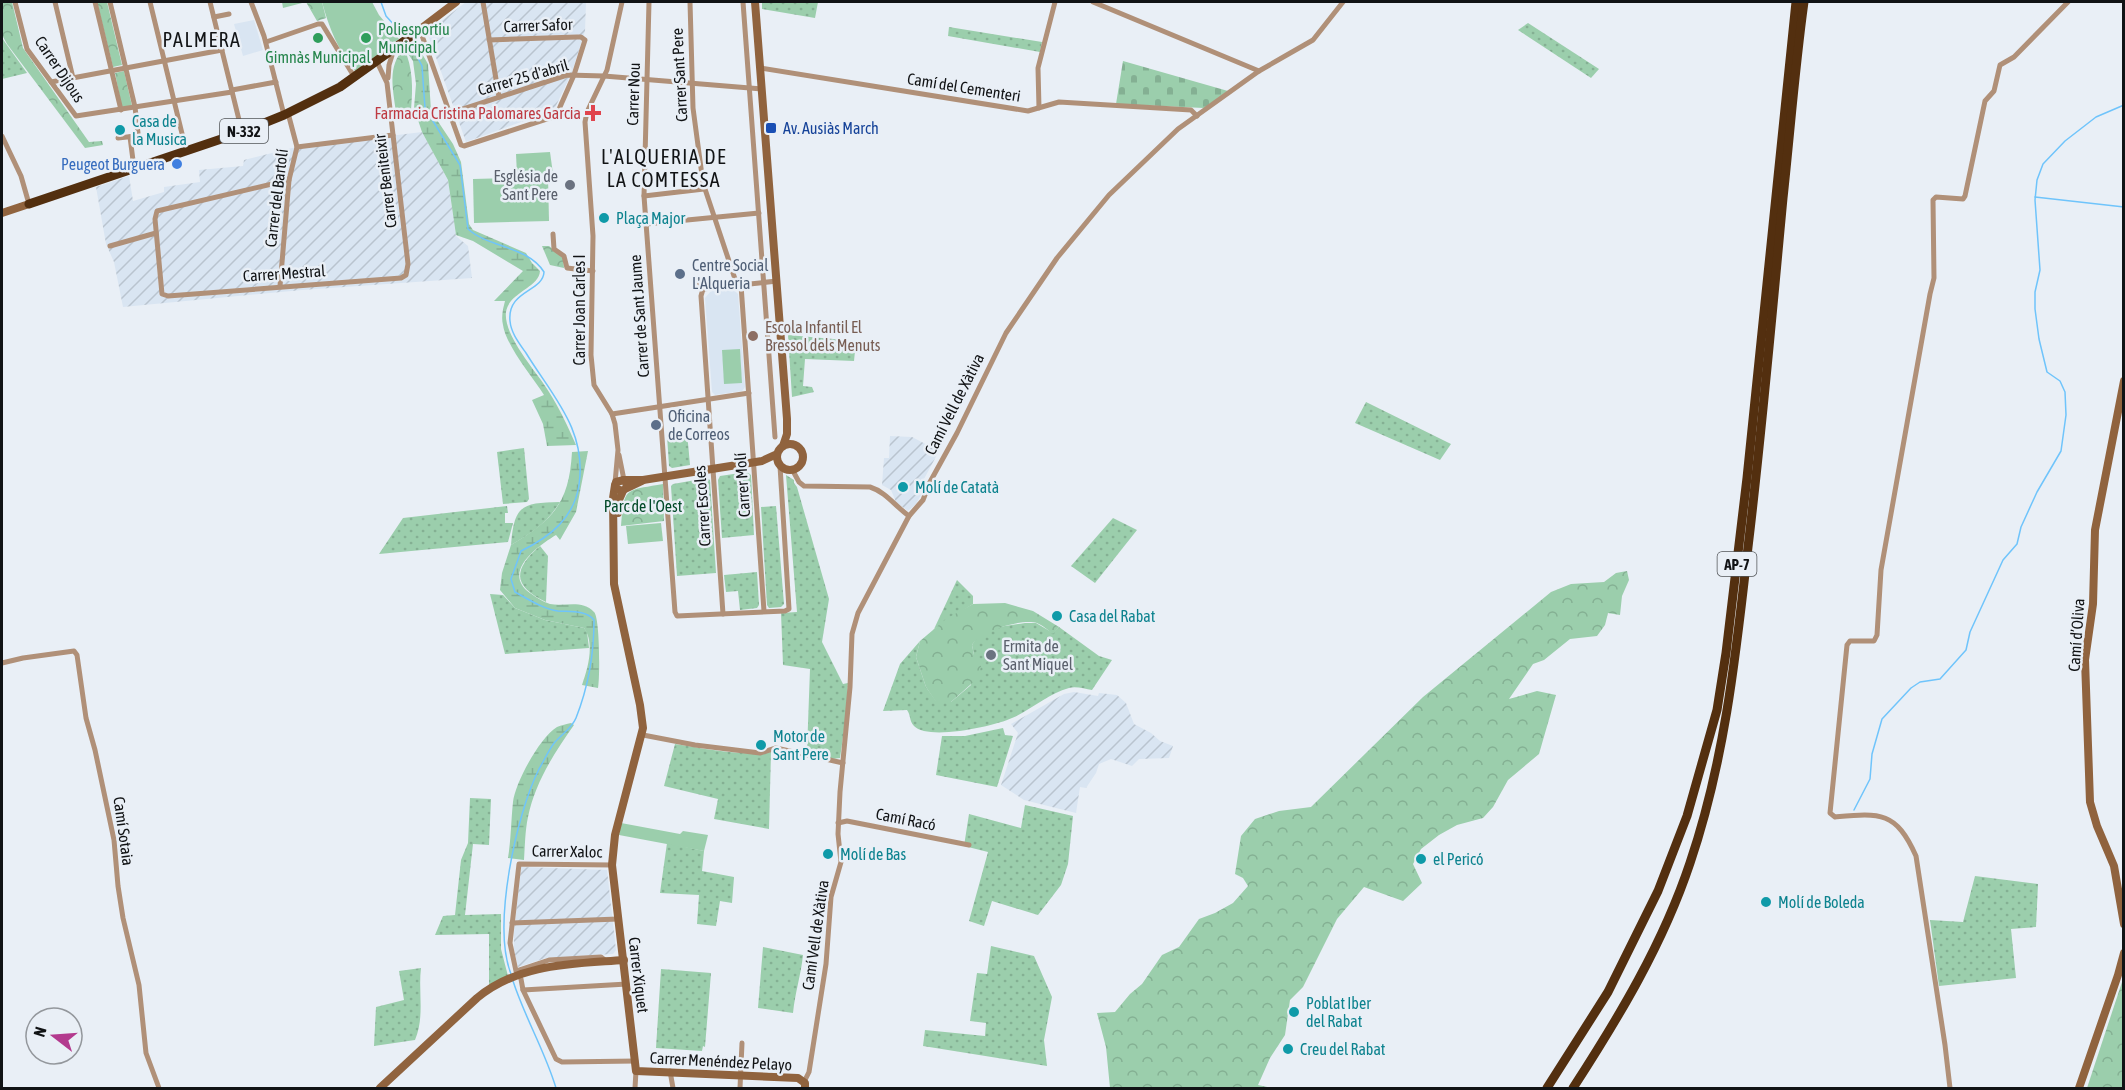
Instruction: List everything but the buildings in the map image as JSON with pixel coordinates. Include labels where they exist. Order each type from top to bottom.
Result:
[{"type":"highway","name":"AP-7","points":[[1547,1089],[1608,992],[1658,891],[1687,816],[1717,710],[1747,478],[1796,2]]},
{"type":"highway","name":"AP-7","points":[[1574,1089],[1630,995],[1675,903],[1700,833],[1721,752],[1736,661],[1804,2]]},
{"type":"highway","name":"N-332","points":[[29,204],[242,132],[286,114],[355,78],[410,37]]},
{"type":"street","name":"Carrer Dijous","points":[[15,2],[27,49],[76,116],[121,110]]},
{"type":"street","points":[[55,2],[73,78]]},
{"type":"street","points":[[95,2],[121,110],[276,82]]},
{"type":"street","points":[[110,2],[135,107],[138,134],[118,138]]},
{"type":"street","points":[[150,2],[186,150]]},
{"type":"street","points":[[210,2],[242,132]]},
{"type":"street","name":"Carrer del Bartolí","points":[[253,2],[297,147],[289,180],[280,286]]},
{"type":"street","points":[[410,37],[456,2]]},
{"type":"street","points":[[483,2],[499,97]]},
{"type":"street","name":"Carrer Joan Carles I","points":[[622,2],[604,76],[587,112],[585,122],[593,236],[590,338],[594,382],[612,414],[617,431],[624,485]]},
{"type":"street","name":"Carrer Nou","points":[[646,224],[644,196],[648,2]]},
{"type":"street","name":"Carrer Sant Pere","points":[[690,2],[693,117],[704,189],[715,217]]},
{"type":"street","points":[[743,2],[775,437]]},
{"type":"street","points":[[624,485],[758,462],[777,454],[787,434],[755,2]]},
{"type":"street","points":[[1039,108],[1039,63],[1055,2]]},
{"type":"street","points":[[1093,2],[1259,71]]},
{"type":"street","name":"Camí Vell de Xàtiva","points":[[804,1085],[809,1072],[826,964],[831,897],[841,862],[838,823],[853,626],[858,613],[909,516],[923,500],[1006,332],[1046,272],[1110,195],[1178,129],[1259,71],[1313,40],[1343,2]]},
{"type":"street","points":[[1950,1089],[1916,856],[1905,834],[1890,820],[1866,816],[1835,817],[1830,813],[1843,680],[1848,643],[1850,641],[1874,641],[1877,636],[1881,570],[1934,278],[1933,200],[1936,197],[1963,199],[1985,100],[1994,91],[2000,65],[2014,57],[2068,2]]},
{"type":"street","points":[[214,17],[229,14]]},
{"type":"street","points":[[266,42],[322,24],[355,78]]},
{"type":"street","points":[[420,30],[461,145],[464,146],[556,116],[574,75]]},
{"type":"street","name":"Carrer Safor","points":[[489,40],[581,37],[585,40],[574,75]]},
{"type":"street","name":"Carrer Beniteixir","points":[[387,83],[388,69],[397,47]]},
{"type":"street","points":[[51,82],[222,50]]},
{"type":"street","name":"Carrer Beniteixir","points":[[380,60],[388,69]]},
{"type":"street","name":"Carrer Beniteixir","points":[[380,60],[387,83],[408,264],[406,275]]},
{"type":"street","name":"Camí del Cementeri","points":[[761,68],[1028,111],[1059,102],[1191,110],[1197,116]]},
{"type":"street","name":"Carrer 25 d'abril","points":[[451,113],[567,75],[762,89]]},
{"type":"street","points":[[297,147],[393,135]]},
{"type":"street","points":[[2,136],[21,176],[29,204],[2,213]]},
{"type":"street","points":[[129,137],[134,168]]},
{"type":"street","points":[[110,246],[156,233],[156,212],[289,180]]},
{"type":"street","points":[[644,196],[704,189]]},
{"type":"street","points":[[646,224],[759,213]]},
{"type":"street","name":"Carrer Molí","points":[[715,217],[739,285],[748,393],[758,462],[764,611]]},
{"type":"street","name":"Carrer de Sant Jaume","points":[[646,224],[675,612],[680,617],[723,614]]},
{"type":"street","name":"Carrer Mestral","points":[[156,233],[160,290],[163,295],[401,278],[406,275]]},
{"type":"street","points":[[553,234],[554,249],[564,256],[567,268],[593,271]]},
{"type":"street","points":[[697,279],[703,289],[777,281]]},
{"type":"street","name":"Carrer Escoles","points":[[703,289],[701,296],[723,614]]},
{"type":"street","name":"Camí d’Oliva","points":[[2124,381],[2095,530],[2093,604],[2085,660],[2091,801],[2097,826],[2114,866],[2124,924]]},
{"type":"street","points":[[612,414],[748,393]]},
{"type":"street","points":[[758,462],[779,465],[786,470],[793,471],[802,465],[804,458],[802,450],[793,444],[787,419]]},
{"type":"street","points":[[783,446],[793,444]]},
{"type":"street","name":"Carrer Joan Carles I","points":[[615,484],[618,450]]},
{"type":"street","points":[[723,614],[785,610],[790,606],[777,454]]},
{"type":"street","points":[[793,471],[804,486],[870,487],[880,490],[895,506],[909,516]]},
{"type":"street","points":[[615,532],[613,498],[615,484],[619,480],[624,485]]},
{"type":"street","points":[[615,532],[619,500],[624,485]]},
{"type":"street","name":"Carrer Xiquet","points":[[615,532],[615,584],[640,705],[642,735],[615,835],[612,866],[636,1061],[635,1089]]},
{"type":"street","name":"Camí Sotaia","points":[[2,663],[74,651],[77,655],[86,718],[114,840],[123,918],[139,985],[146,1053],[159,1089]]},
{"type":"street","points":[[642,735],[695,745],[760,753],[776,748],[843,763]]},
{"type":"street","name":"Camí Racó","points":[[838,823],[848,821],[969,845]]},
{"type":"street","name":"Carrer Xaloc","points":[[512,923],[518,866],[521,863],[612,866]]},
{"type":"street","points":[[618,919],[512,923],[510,943],[512,961],[514,976],[556,1059],[562,1062],[636,1061]]},
{"type":"street","points":[[2079,1089],[2124,953]]},
{"type":"street","points":[[380,1089],[477,998],[491,988],[514,976],[552,965],[624,960]]},
{"type":"street","points":[[523,990],[627,984]]},
{"type":"street","points":[[740,1089],[742,1043]]},
{"type":"street","name":"Carrer Menéndez Pelayo","points":[[636,1071],[798,1078],[804,1085]]},
{"type":"street","points":[[670,1071],[673,1089]]},
{"type":"shaded area","points":[[466,2],[586,2],[585,31],[572,72],[554,110],[466,142],[427,32]]},
{"type":"shaded area","points":[[254,20],[263,50],[243,56],[234,24]]},
{"type":"shaded area","points":[[422,132],[448,180],[456,236],[468,246],[472,278],[302,290],[123,307],[114,262],[106,244],[96,187],[129,176],[133,201],[164,192],[164,187],[200,182],[199,170],[243,166],[244,160],[292,148]]},
{"type":"shaded area","points":[[734,290],[738,294],[745,387],[742,391],[715,395],[712,392],[705,298],[711,291]]},
{"type":"shaded area","points":[[890,436],[912,437],[939,451],[917,492],[921,495],[908,511],[896,502],[891,490],[882,485],[884,458],[889,458]]},
{"type":"shaded area","points":[[1074,692],[1098,696],[1099,693],[1117,695],[1126,703],[1134,724],[1160,741],[1173,746],[1169,758],[1139,759],[1132,766],[1111,759],[1099,764],[1086,788],[1080,787],[1076,813],[1024,800],[1001,785],[1018,733],[1011,724],[1064,694]]},
{"type":"shaded area","points":[[521,867],[607,870],[616,950],[613,954],[546,958],[518,967],[514,950],[514,932]]},
{"type":"green space","points":[[2,2],[12,2],[23,48],[89,142],[102,141],[103,145],[85,148],[7,44],[2,35]]},
{"type":"green space","points":[[97,2],[107,2],[122,65],[113,67]]},
{"type":"green space","points":[[282,2],[306,2],[283,8]]},
{"type":"green space","points":[[306,2],[322,2],[326,18],[317,21]]},
{"type":"green space","name":"Poliesportiu Municipal","points":[[322,2],[372,2],[379,15],[399,39],[355,71],[335,38]]},
{"type":"green space","points":[[762,2],[818,2],[815,18],[762,9]]},
{"type":"green space","points":[[1528,23],[1599,69],[1591,78],[1518,30]]},
{"type":"green space","points":[[949,27],[1042,42],[1040,52],[948,36]]},
{"type":"green space","points":[[2,38],[27,73],[2,79]]},
{"type":"green space","points":[[414,40],[428,64],[431,111],[453,144],[461,162],[469,224],[473,230],[526,253],[540,271],[535,282],[508,305],[506,322],[515,343],[557,405],[576,445],[547,446],[543,424],[532,400],[544,395],[514,351],[505,333],[502,319],[505,301],[494,301],[523,271],[473,241],[456,235],[448,180],[422,132],[414,108],[416,84],[413,61],[404,48]]},
{"type":"green space","points":[[404,48],[412,78],[411,110],[396,112],[393,70]]},
{"type":"green space","points":[[1123,61],[1228,91],[1204,108],[1116,104]]},
{"type":"green space","points":[[124,71],[132,106],[122,108],[115,73]]},
{"type":"green space","points":[[550,152],[553,174],[517,175],[516,154]]},
{"type":"green space","points":[[548,177],[549,221],[474,223],[473,179]]},
{"type":"green space","points":[[542,246],[549,246],[563,257],[564,268],[550,265]]},
{"type":"green space","points":[[788,335],[856,341],[854,361],[805,359],[803,386],[812,387],[814,392],[792,397]]},
{"type":"green space","points":[[740,349],[742,383],[724,384],[722,350]]},
{"type":"green space","points":[[1366,402],[1451,444],[1440,460],[1355,423]]},
{"type":"green space","points":[[687,432],[690,465],[672,468],[669,466],[667,435]]},
{"type":"green space","points":[[524,448],[529,499],[527,502],[503,504],[497,452]]},
{"type":"green space","points":[[588,451],[576,512],[560,540],[556,535],[525,560],[519,577],[522,585],[530,593],[545,602],[556,605],[584,606],[594,612],[598,636],[598,688],[582,685],[590,648],[584,628],[545,620],[515,608],[500,590],[502,573],[511,545],[538,527],[557,508],[567,484],[572,452]]},
{"type":"green space","points":[[747,472],[751,475],[754,535],[722,538],[718,480],[720,476]]},
{"type":"green space","points":[[786,475],[794,480],[797,487],[829,599],[822,642],[843,684],[848,683],[840,758],[832,759],[807,751],[810,669],[783,665],[781,613],[797,612]]},
{"type":"green space","points":[[707,478],[710,480],[716,573],[677,576],[671,486]]},
{"type":"green space","name":"Parc de l'Oest","points":[[663,484],[664,521],[621,526],[623,504],[629,493]]},
{"type":"green space","points":[[560,502],[538,527],[511,545],[515,521],[523,508],[537,503]]},
{"type":"green space","points":[[507,506],[508,513],[505,513],[505,523],[513,523],[508,542],[379,554],[403,518]]},
{"type":"green space","points":[[776,506],[784,604],[781,607],[769,608],[761,507]]},
{"type":"green space","points":[[1113,518],[1137,530],[1095,583],[1071,566]]},
{"type":"green space","points":[[661,523],[663,541],[628,544],[626,526]]},
{"type":"green space","points":[[540,546],[548,556],[546,602],[527,590],[520,577],[525,562]]},
{"type":"green space","points":[[1627,571],[1629,580],[1622,596],[1620,615],[1608,613],[1605,625],[1597,636],[1570,639],[1544,660],[1533,664],[1509,699],[1537,691],[1556,695],[1539,754],[1508,780],[1493,807],[1483,818],[1457,825],[1421,849],[1413,864],[1422,883],[1403,901],[1364,887],[1337,919],[1303,987],[1290,1000],[1285,1035],[1270,1058],[1258,1085],[1272,1088],[1110,1088],[1106,1047],[1097,1013],[1115,1012],[1142,984],[1162,955],[1179,947],[1199,919],[1233,903],[1248,886],[1243,878],[1235,874],[1241,836],[1255,819],[1279,811],[1311,807],[1423,697],[1551,592],[1571,584],[1604,582],[1616,573]]},
{"type":"green space","points":[[757,572],[759,605],[757,608],[740,610],[738,591],[726,592],[724,575]]},
{"type":"green space","points":[[957,580],[973,596],[973,604],[934,629]]},
{"type":"green space","points":[[490,594],[503,595],[515,608],[545,620],[584,628],[587,632],[589,648],[505,654]]},
{"type":"green space","points":[[1005,603],[1033,611],[1059,627],[1053,634],[1037,623],[1022,622],[983,635],[972,645],[974,655],[981,666],[979,677],[951,702],[936,702],[926,687],[916,657],[920,641],[946,619],[973,604]]},
{"type":"green space","points":[[1036,623],[1053,633],[1059,627],[1099,656],[1112,660],[1092,690],[1069,688],[1054,694],[1019,715],[962,731],[922,730],[912,724],[907,710],[883,711],[900,664],[920,641],[916,657],[926,687],[936,701],[951,702],[971,685],[974,655],[972,645],[976,639],[996,628]]},
{"type":"green space","points":[[571,723],[574,725],[553,757],[535,792],[527,822],[524,860],[508,858],[513,802],[523,773],[550,732],[557,727]]},
{"type":"green space","points":[[1003,728],[1005,735],[1013,736],[997,787],[936,775],[942,736],[965,736]]},
{"type":"green space","points":[[675,744],[735,753],[771,752],[769,829],[714,819],[718,799],[664,786]]},
{"type":"green space","points":[[470,798],[491,799],[489,845],[473,844],[465,915],[501,914],[501,949],[508,976],[489,986],[489,934],[435,935],[443,916],[455,915],[461,860],[468,843]]},
{"type":"green space","points":[[1025,805],[1073,816],[1068,864],[1061,885],[1038,915],[992,901],[984,926],[969,921],[988,852],[964,846],[969,814],[1021,828]]},
{"type":"green space","points":[[621,823],[680,834],[683,831],[708,835],[704,851],[619,835]]},
{"type":"green space","points":[[667,843],[704,851],[702,871],[734,877],[732,903],[720,901],[716,926],[697,924],[699,895],[660,893]]},
{"type":"green space","points":[[1975,876],[2038,884],[2036,927],[2011,929],[2016,978],[1939,986],[1930,920],[1963,922]]},
{"type":"green space","points":[[991,946],[1034,956],[1052,997],[1044,1040],[1047,1066],[923,1046],[925,1030],[985,1036],[986,1023],[970,1021],[977,973],[987,974]]},
{"type":"green space","points":[[763,947],[803,955],[793,1013],[758,1008]]},
{"type":"green space","points":[[421,968],[421,1013],[415,1040],[374,1046],[376,1007],[404,1000],[399,971]]},
{"type":"green space","points":[[661,969],[711,973],[705,1047],[703,1046],[702,1051],[656,1048]]},
{"type":"green space","points":[[2123,979],[2123,1088],[2087,1088]]},
{"type":"waterway","points":[[381,2],[386,16],[405,37]]},
{"type":"waterway","points":[[410,43],[422,66],[425,108],[460,165],[468,229],[486,240],[528,257],[544,272],[538,284],[514,303],[510,321],[518,342],[566,415],[578,447],[580,465],[576,497],[566,517],[551,533],[521,551],[511,579],[515,592],[536,603],[552,610],[582,613],[594,620],[590,670],[581,706],[574,722],[553,745],[539,769],[530,789],[515,841],[505,900],[504,928],[511,974]]},
{"type":"waterway","points":[[1854,810],[1870,779],[1872,754],[1882,719],[1911,688],[1920,682],[1940,679],[1966,650],[1970,632],[2003,560],[2017,544],[2021,527],[2037,492],[2061,451],[2066,415],[2065,392],[2060,381],[2047,372],[2035,309],[2035,292],[2040,270],[2035,200],[2037,180],[2043,164],[2065,141],[2096,117],[2124,105]]},
{"type":"waterway","points":[[2035,197],[2124,207]]},
{"type":"waterway","points":[[513,981],[556,1088]]},
{"type":"place","name":"Gimnàs Municipal","points":[[318,38]]},
{"type":"place","name":"Poliesportiu Municipal","points":[[366,38]]},
{"type":"place","name":"Farmacia Cristina Palomares Garcia","points":[[593,113]]},
{"type":"place","name":"Av. Ausiàs March","points":[[771,128]]},
{"type":"place","name":"Casa de la Musica","points":[[120,130]]},
{"type":"place","name":"Peugeot Burguera","points":[[177,164]]},
{"type":"place","name":"Església de Sant Pere","points":[[570,185]]},
{"type":"place","name":"Plaça Major","points":[[604,218]]},
{"type":"place","name":"Centre Social L'Alqueria","points":[[680,274]]},
{"type":"place","name":"Escola Infantil El Bressol dels Menuts","points":[[753,336]]},
{"type":"place","name":"Oficina de Correos","points":[[656,425]]},
{"type":"place","name":"Molí de Catatà","points":[[903,487]]},
{"type":"place","name":"Casa del Rabat","points":[[1057,616]]},
{"type":"place","name":"Ermita de Sant Miquel","points":[[991,655]]},
{"type":"place","name":"Motor de Sant Pere","points":[[761,745]]},
{"type":"place","name":"Molí de Bas","points":[[828,854]]},
{"type":"place","name":"el Pericó","points":[[1421,859]]},
{"type":"place","name":"Molí de Boleda","points":[[1766,902]]},
{"type":"place","name":"Poblat Iber del Rabat","points":[[1294,1012]]},
{"type":"place","name":"Creu del Rabat","points":[[1288,1049]]},
{"type":"district","name":"PALMERA","points":[[202,39]]},
{"type":"district","name":"L'ALQUERIA DE LA COMTESSA","points":[[664,168]]}]
